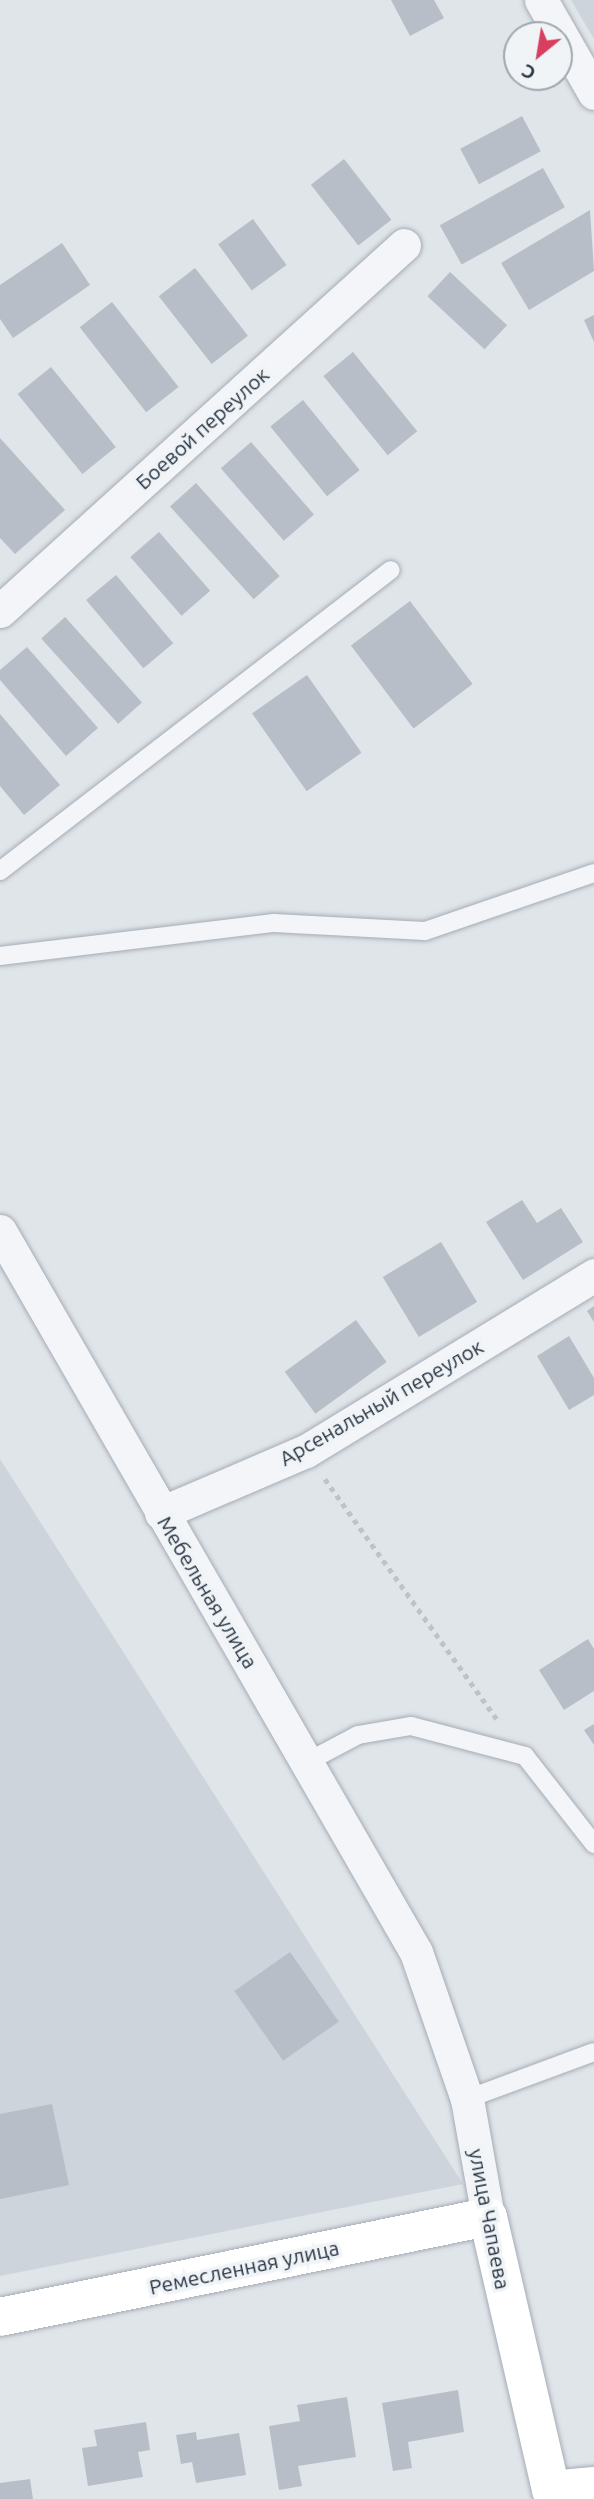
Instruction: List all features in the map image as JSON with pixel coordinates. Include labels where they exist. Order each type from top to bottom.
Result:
[{"type":"street","points":[[541,0],[594,93]]},
{"type":"street","name":"Боевой переулок","points":[[0,611],[404,245]]},
{"type":"street","name":"Мебельная улица","points":[[0,1231],[161,1513],[309,1761],[416,1952]]},
{"type":"street","name":"Арсенальный переулок","points":[[161,1513],[306,1451],[594,1275]]},
{"type":"street","name":"улица Чапаева","points":[[416,1952],[467,2099],[488,2217],[547,2495]]},
{"type":"street","name":"Ремесленная улица","points":[[0,2317],[488,2217]]},
{"type":"street","points":[[547,2495],[594,2486]]},
{"type":"lane","points":[[0,871],[391,570]]},
{"type":"lane","points":[[0,956],[274,923],[425,931],[594,873]]},
{"type":"lane","points":[[309,1761],[358,1735],[411,1726],[524,1756],[594,1844]]},
{"type":"lane","points":[[467,2099],[594,2052]]},
{"type":"path","points":[[306,1451],[524,1756]]},
{"type":"shaded area","points":[[571,0],[594,0],[594,39]]},
{"type":"shaded area","points":[[0,1459],[463,2184],[0,2276]]},
{"type":"building","points":[[391,0],[434,0],[444,18],[410,36]]},
{"type":"building","points":[[522,116],[541,151],[479,184],[460,149]]},
{"type":"building","points":[[344,159],[391,220],[358,246],[311,185]]},
{"type":"building","points":[[543,168],[565,207],[462,265],[440,225]]},
{"type":"building","points":[[590,210],[594,271],[529,310],[501,263]]},
{"type":"building","points":[[253,219],[287,265],[252,290],[218,244]]},
{"type":"building","points":[[62,243],[90,285],[13,338],[0,319],[0,285]]},
{"type":"building","points":[[195,268],[248,336],[212,364],[159,296]]},
{"type":"building","points":[[450,272],[507,325],[485,349],[427,296]]},
{"type":"building","points":[[112,302],[178,387],[146,412],[80,327]]},
{"type":"building","points":[[594,315],[594,342],[584,320]]},
{"type":"building","points":[[353,352],[417,431],[388,455],[323,376]]},
{"type":"building","points":[[51,367],[116,447],[82,474],[18,394]]},
{"type":"building","points":[[303,400],[360,470],[327,496],[270,426]]},
{"type":"building","points":[[0,438],[65,510],[15,554],[0,538]]},
{"type":"building","points":[[251,442],[314,514],[284,541],[221,468]]},
{"type":"building","points":[[196,483],[280,576],[254,599],[170,506]]},
{"type":"building","points":[[159,532],[210,591],[181,616],[130,557]]},
{"type":"building","points":[[116,575],[173,643],[143,668],[86,600]]},
{"type":"building","points":[[410,601],[473,684],[413,729],[351,646]]},
{"type":"building","points":[[65,617],[142,702],[118,724],[41,638]]},
{"type":"building","points":[[27,647],[98,728],[66,756],[0,680],[0,670]]},
{"type":"building","points":[[307,675],[361,753],[307,791],[252,713]]},
{"type":"building","points":[[0,714],[60,785],[24,815],[0,786]]},
{"type":"building","points":[[522,1200],[537,1223],[561,1208],[583,1242],[523,1280],[486,1222]]},
{"type":"building","points":[[441,1242],[477,1302],[419,1337],[383,1277]]},
{"type":"building","points":[[594,1306],[594,1322],[587,1311]]},
{"type":"building","points":[[356,1320],[387,1362],[315,1414],[285,1372]]},
{"type":"building","points":[[569,1336],[594,1378],[594,1395],[569,1410],[537,1356]]},
{"type":"building","points":[[588,1639],[594,1649],[594,1691],[564,1710],[539,1670]]},
{"type":"building","points":[[594,1724],[594,1745],[584,1730]]},
{"type":"building","points":[[290,1952],[339,2022],[283,2061],[234,1991]]},
{"type":"building","points":[[52,2104],[69,2185],[0,2199],[0,2114]]},
{"type":"building","points":[[458,2390],[464,2432],[408,2442],[412,2468],[393,2471],[382,2403]]},
{"type":"building","points":[[347,2397],[356,2457],[298,2466],[302,2486],[279,2490],[269,2426],[300,2421],[297,2405]]},
{"type":"building","points":[[146,2422],[150,2450],[138,2452],[143,2477],[88,2486],[82,2448],[97,2446],[94,2430]]},
{"type":"building","points":[[196,2432],[197,2440],[239,2433],[246,2475],[196,2483],[192,2462],[181,2464],[176,2435]]},
{"type":"building","points":[[30,2479],[33,2499],[0,2499],[0,2483]]}]
